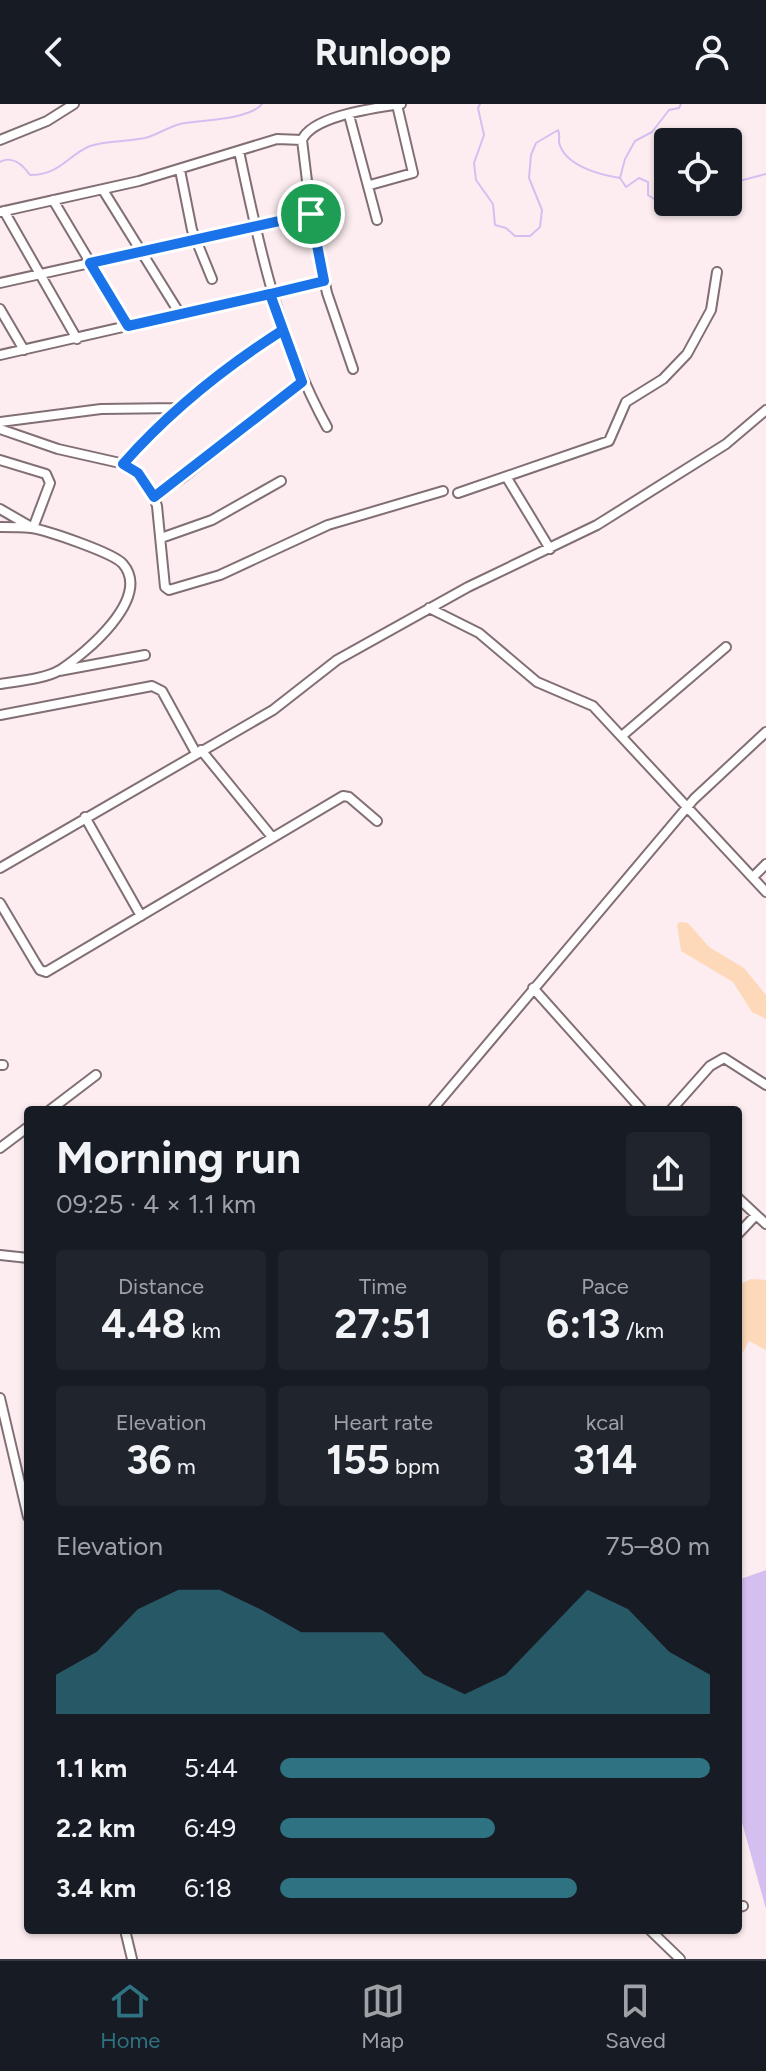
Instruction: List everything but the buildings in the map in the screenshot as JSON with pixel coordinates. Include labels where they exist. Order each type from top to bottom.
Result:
[{"type":"street","points":[[0,140],[47,121],[74,104]]},
{"type":"street","points":[[353,369],[324,281],[311,214],[302,140],[316,125],[399,104],[414,171],[370,185]]},
{"type":"street","points":[[349,115],[377,220]]},
{"type":"street","points":[[77,339],[2,211],[103,190],[284,138],[302,140]]},
{"type":"street","points":[[239,151],[270,294],[302,382],[327,427]]},
{"type":"street","points":[[180,170],[195,240],[212,279]]},
{"type":"street","points":[[103,190],[180,314]]},
{"type":"street","points":[[53,200],[128,326]]},
{"type":"street","points":[[0,283],[311,214]]},
{"type":"street","points":[[458,493],[609,441],[629,398],[663,379],[687,354],[711,310],[717,272]]},
{"type":"street","points":[[0,355],[324,281]]},
{"type":"street","points":[[0,309],[24,350]]},
{"type":"street","points":[[123,464],[179,408],[239,359],[283,330]]},
{"type":"street","points":[[154,497],[302,382]]},
{"type":"street","points":[[0,422],[101,409],[179,408]]},
{"type":"street","points":[[0,868],[291,699],[337,660],[507,567],[597,525],[710,454],[766,410]]},
{"type":"street","points":[[0,429],[47,446],[123,464],[138,473],[154,497],[165,587],[173,590],[220,575],[328,525],[443,491]]},
{"type":"street","points":[[0,460],[49,477],[33,528]]},
{"type":"street","points":[[507,478],[550,549]]},
{"type":"street","points":[[161,538],[212,520],[281,481]]},
{"type":"street","points":[[0,509],[33,528],[91,547],[122,563],[130,579],[130,595],[123,611],[104,633],[58,671]]},
{"type":"street","points":[[0,527],[33,528]]},
{"type":"street","points":[[429,608],[479,633],[529,677],[593,706],[766,892]]},
{"type":"street","points":[[623,735],[726,647]]},
{"type":"street","points":[[0,684],[145,655]]},
{"type":"street","points":[[0,715],[152,686],[162,691],[198,751],[272,837]]},
{"type":"street","points":[[435,1106],[687,808],[766,732]]},
{"type":"street","points":[[0,903],[42,972],[345,796],[363,807],[377,821]]},
{"type":"street","points":[[85,817],[141,916]]},
{"type":"street","points":[[753,877],[766,864]]},
{"type":"street","points":[[533,988],[638,1106]]},
{"type":"street","points":[[675,1106],[710,1066],[724,1058],[766,1085]]},
{"type":"street","points":[[55,1106],[96,1075]]},
{"type":"street","points":[[0,1148],[24,1130]]},
{"type":"street","points":[[742,1202],[766,1224]]},
{"type":"street","points":[[742,1230],[756,1215]]},
{"type":"street","points":[[0,1255],[24,1258]]},
{"type":"street","points":[[0,1398],[24,1500]]},
{"type":"street","points":[[126,1934],[132,1959]]},
{"type":"street","points":[[654,1934],[680,1959]]},
{"type":"shaded area","points":[[688,923],[709,947],[744,968],[766,995],[766,1019],[752,1012],[733,982],[681,951],[677,924]]},
{"type":"shaded area","points":[[751,1279],[766,1280],[766,1350],[749,1341],[742,1354],[742,1283]]},
{"type":"shaded area","points":[[766,1570],[766,1909],[742,1822],[742,1579]]},
{"type":"waterway","points":[[0,162],[13,160],[30,175],[40,174],[49,172],[90,146],[145,138],[180,124],[236,116],[262,104]]},
{"type":"waterway","points":[[480,104],[478,108],[484,135],[474,163],[476,180],[493,204],[495,225],[506,228],[515,236],[530,236],[540,227],[542,210],[529,178],[531,155],[536,143],[558,130],[562,150],[575,163],[594,172],[620,178]]},
{"type":"waterway","points":[[655,128],[669,110],[679,108],[681,104]]},
{"type":"waterway","points":[[654,129],[635,141],[625,159],[620,178],[626,187],[639,178],[648,182],[648,195],[654,199]]},
{"type":"waterway","points":[[742,181],[766,174]]},
{"type":"route","points":[[311,214],[90,263],[128,326],[270,294],[302,382],[154,497],[138,473],[123,464],[190,398],[239,359],[283,330],[270,294],[324,281],[311,214]]}]
